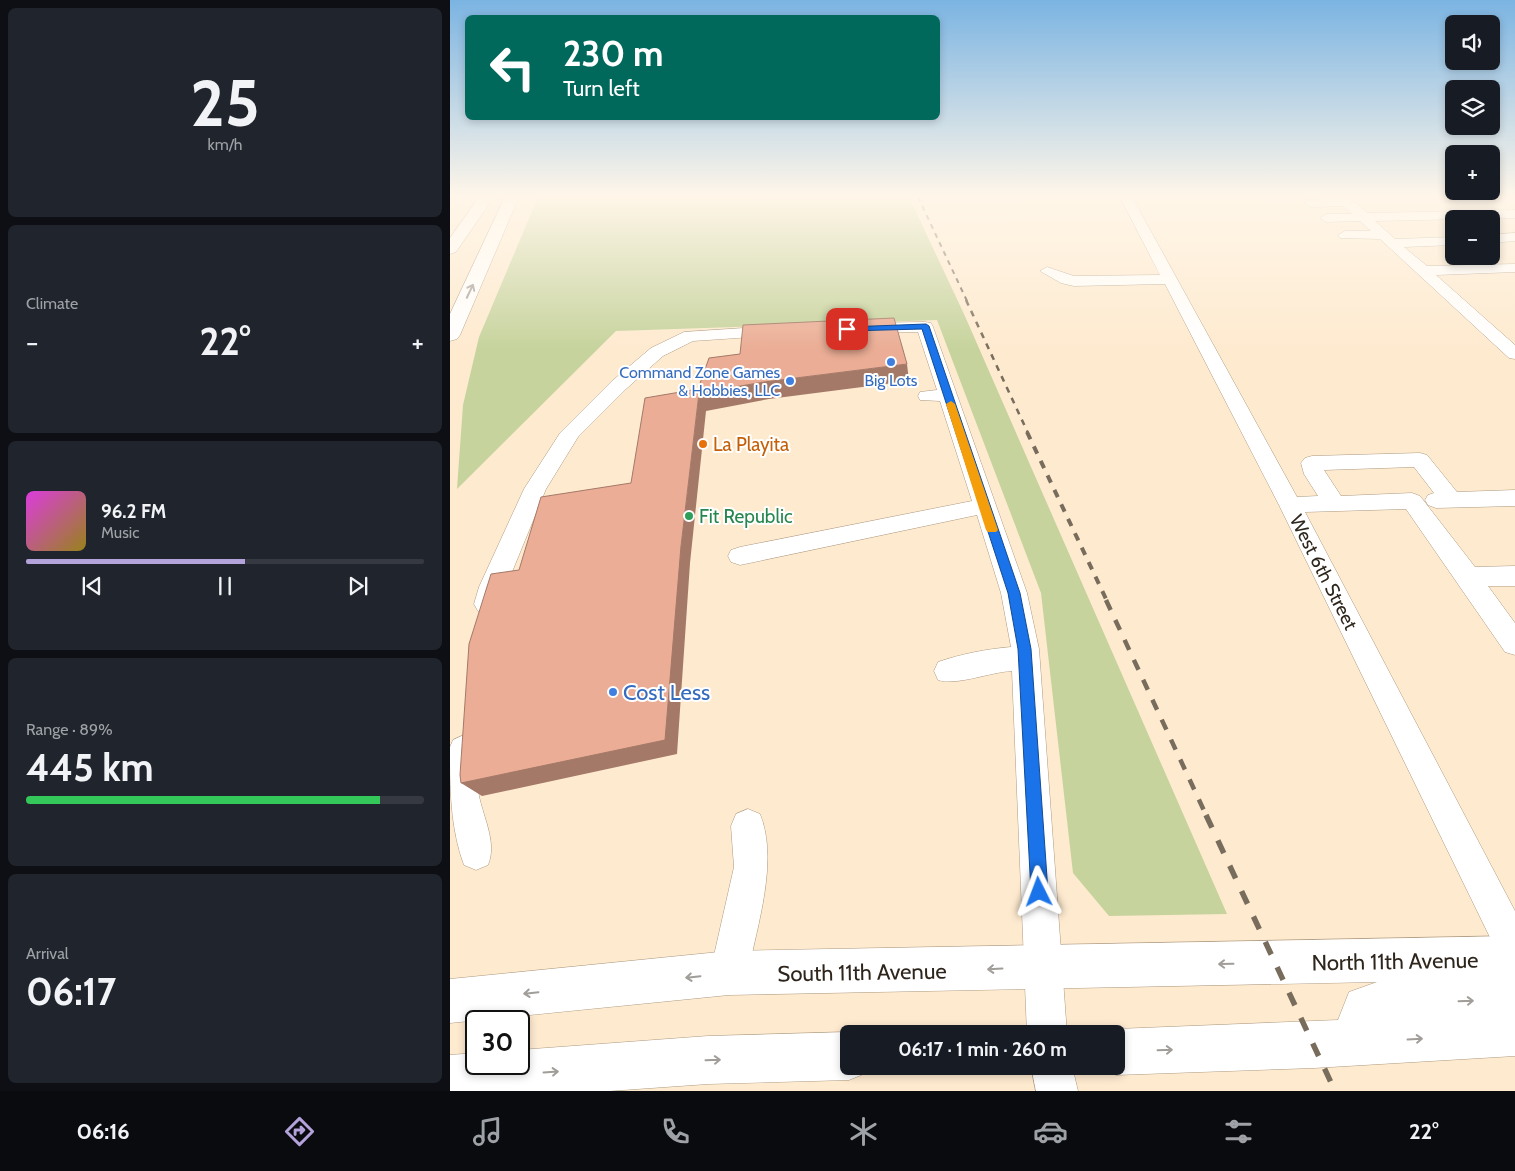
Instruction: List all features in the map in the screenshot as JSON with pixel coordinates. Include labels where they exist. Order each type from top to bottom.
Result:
[{"type":"main road","points":[[450,293],[479,248]]},
{"type":"main road","points":[[450,336],[489,248]]},
{"type":"main road","name":"North 11th Avenue","points":[[1275,964],[1515,958]]},
{"type":"main road","name":"South 11th Avenue","points":[[450,1001],[729,973],[1275,964]]},
{"type":"main road","points":[[1363,1042],[1361,1021],[1365,1008],[1380,1004],[1492,1000],[1510,993],[1515,986]]},
{"type":"main road","points":[[1125,1052],[1314,1045],[1515,1033]]},
{"type":"main road","points":[[450,1079],[708,1060],[840,1056]]},
{"type":"street","name":"West 6th Street","points":[[1153,248],[1290,505],[1515,949]]},
{"type":"street","points":[[1396,248],[1515,354]]},
{"type":"street","points":[[1422,271],[1515,268]]},
{"type":"street","points":[[1048,271],[1066,280],[1074,281],[1170,279]]},
{"type":"street","points":[[847,329],[926,326],[937,395],[984,506],[1014,593],[1026,658],[1047,1025]]},
{"type":"street","points":[[481,623],[492,586],[535,489],[570,433],[619,386],[657,352],[690,336],[788,331]]},
{"type":"street","points":[[1334,503],[1315,474],[1312,463],[1420,460],[1451,500]]},
{"type":"street","points":[[1290,505],[1515,498]]},
{"type":"street","points":[[1412,501],[1515,644]]},
{"type":"street","points":[[740,556],[984,506]]},
{"type":"street","points":[[1468,577],[1515,576]]},
{"type":"street","points":[[948,671],[994,660],[1026,658]]},
{"type":"street","points":[[466,730],[462,789],[476,853]]},
{"type":"street","points":[[729,973],[751,867],[748,826]]},
{"type":"street","points":[[1053,1075],[1057,1091]]},
{"type":"green space","points":[[517,248],[933,248],[964,314],[1227,914],[1109,916],[1073,873],[1041,593],[937,320],[616,331],[457,489],[463,405],[479,337]]},
{"type":"building","points":[[894,318],[907,364],[764,382],[699,393],[681,546],[665,740],[461,783],[469,644],[491,574],[519,570],[541,497],[631,483],[645,398],[698,389],[709,358],[740,354],[743,325]]},
{"type":"railway","points":[[942,248],[967,301]]},
{"type":"railway","points":[[966,300],[1028,433]]},
{"type":"railway","points":[[1027,432],[1107,601]]},
{"type":"railway","points":[[1106,600],[1207,817]]},
{"type":"railway","points":[[1206,815],[1335,1091]]},
{"type":"slow traffic","points":[[951,404],[992,530]]},
{"type":"place","name":"Big Lots","points":[[891,362]]},
{"type":"place","name":"Command Zone Games & Hobbies, LLC","points":[[790,381]]},
{"type":"place","name":"La Playita","points":[[703,444]]},
{"type":"place","name":"Fit Republic","points":[[689,516]]},
{"type":"place","name":"Cost Less","points":[[613,692]]},
{"type":"route","points":[[847,329],[926,326],[1014,593],[1025,649],[1039,892]]}]
